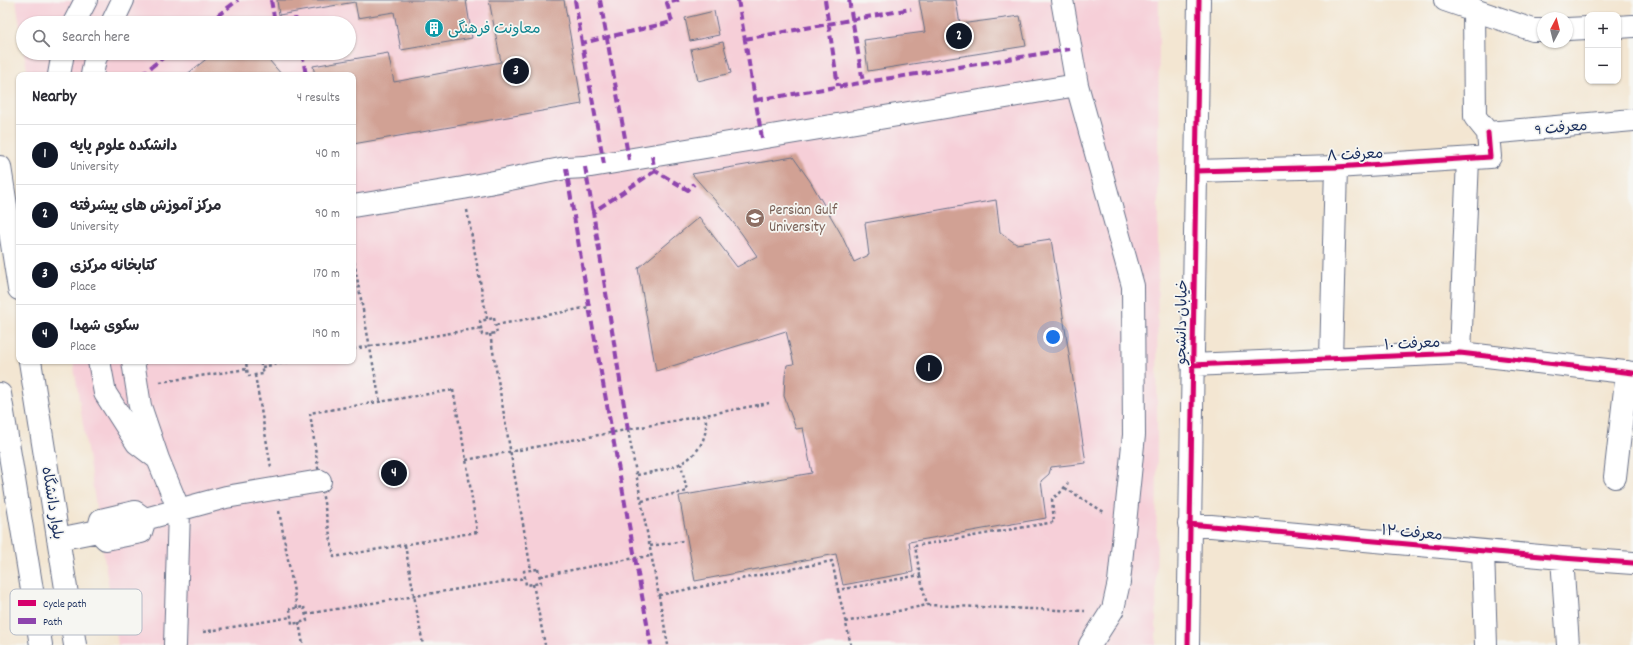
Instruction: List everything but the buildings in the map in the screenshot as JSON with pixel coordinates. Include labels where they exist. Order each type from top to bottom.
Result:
[{"type":"street","points":[[78,16],[86,0]]},
{"type":"street","points":[[115,16],[123,0]]},
{"type":"street","points":[[1062,0],[1077,85],[1133,286],[1134,435],[1119,582],[1113,609],[1090,645]]},
{"type":"street","name":"خیابان دانشجو","points":[[1188,645],[1192,365],[1200,0]]},
{"type":"street","points":[[1445,0],[1533,30],[1537,30]]},
{"type":"street","points":[[1474,9],[1474,117],[1488,133]]},
{"type":"street","points":[[1621,27],[1633,26]]},
{"type":"street","points":[[1573,29],[1585,28]]},
{"type":"street","points":[[60,72],[62,60]]},
{"type":"street","points":[[93,72],[95,60]]},
{"type":"street","points":[[356,206],[463,188],[566,168],[585,167],[1077,85]]},
{"type":"street","name":"معرفت 9","points":[[1488,133],[1633,120]]},
{"type":"street","name":"معرفت ۸","points":[[1196,171],[1336,167],[1490,157],[1488,133]]},
{"type":"street","points":[[1460,353],[1468,159]]},
{"type":"street","points":[[0,167],[16,270]]},
{"type":"street","points":[[1332,359],[1336,167]]},
{"type":"street","name":"معرفت ۱۰","points":[[1192,365],[1460,353],[1630,372]]},
{"type":"street","name":"بلوار دانشگاه","points":[[30,364],[66,589]]},
{"type":"street","points":[[100,364],[105,393],[137,443],[158,460]]},
{"type":"street","points":[[133,364],[140,406],[158,460],[179,510],[175,645]]},
{"type":"street","points":[[1615,477],[1630,372]]},
{"type":"street","points":[[0,394],[32,589]]},
{"type":"street","points":[[58,539],[98,531],[101,520],[135,512],[145,520],[226,497],[320,481]]},
{"type":"street","name":"معرفت ۱۲","points":[[1190,524],[1562,558],[1633,563]]},
{"type":"street","points":[[1483,551],[1486,645]]},
{"type":"street","points":[[1562,558],[1568,645]]},
{"type":"street","points":[[39,635],[41,645]]},
{"type":"street","name":"بلوار دانشگاه","points":[[73,635],[75,645]]},
{"type":"path","points":[[463,188],[487,319]]},
{"type":"path","points":[[356,272],[380,402]]},
{"type":"path","points":[[496,325],[589,307]]},
{"type":"path","points":[[494,318],[496,325],[497,333],[482,335],[480,321],[494,318]]},
{"type":"path","points":[[356,348],[481,328]]},
{"type":"path","points":[[490,334],[531,570]]},
{"type":"path","points":[[246,364],[248,376],[263,374],[261,364]]},
{"type":"path","points":[[262,367],[277,364]]},
{"type":"path","points":[[137,386],[247,369]]},
{"type":"path","points":[[453,390],[466,460],[477,532],[334,557],[320,481],[310,413],[453,390]]},
{"type":"path","points":[[466,460],[769,403]]},
{"type":"path","points":[[637,475],[666,469],[681,464],[694,454],[702,443],[706,424],[705,415]]},
{"type":"path","points":[[628,430],[668,645]]},
{"type":"path","points":[[642,501],[686,491],[681,464]]},
{"type":"path","points":[[927,605],[915,546],[1054,522],[1052,499],[1065,488],[1068,483]]},
{"type":"path","points":[[1065,488],[1110,516]]},
{"type":"path","points":[[650,546],[682,541]]},
{"type":"path","points":[[405,545],[423,645]]},
{"type":"path","points":[[540,576],[652,556]]},
{"type":"path","points":[[659,595],[832,561],[851,645]]},
{"type":"path","points":[[538,569],[540,576],[541,583],[526,586],[524,571],[538,569]]},
{"type":"path","points":[[838,590],[920,575]]},
{"type":"path","points":[[306,614],[525,578]]},
{"type":"path","points":[[533,584],[544,645]]},
{"type":"path","points":[[845,622],[927,605],[1085,611]]},
{"type":"path","points":[[304,607],[306,614],[307,621],[292,624],[290,609],[304,607]]},
{"type":"path","points":[[203,632],[291,617]]},
{"type":"path","points":[[299,622],[303,645]]},
{"type":"shaded area","name":"Persian Gulf University","points":[[16,0],[1159,0],[1156,645],[118,645],[116,635],[142,635],[142,589],[109,589],[73,364],[356,364],[356,72],[27,72],[25,60],[356,60],[356,16],[18,16]]},
{"type":"marked path","points":[[217,16],[238,0]]},
{"type":"marked path","points":[[271,0],[274,16]]},
{"type":"marked path","points":[[575,0],[582,43]]},
{"type":"marked path","points":[[600,0],[629,160]]},
{"type":"marked path","points":[[604,164],[582,43],[672,22],[667,3],[679,0]]},
{"type":"marked path","points":[[738,0],[762,138]]},
{"type":"marked path","points":[[825,0],[838,86]]},
{"type":"marked path","points":[[849,0],[863,82]]},
{"type":"marked path","points":[[745,39],[911,9]]},
{"type":"marked path","points":[[756,100],[1070,49]]},
{"type":"marked path","points":[[145,72],[160,60]]},
{"type":"marked path","points":[[303,60],[305,72]]},
{"type":"marked path","points":[[652,156],[655,171],[688,190],[694,184]]},
{"type":"marked path","points":[[585,167],[593,212]]},
{"type":"marked path","points":[[566,168],[589,307],[651,645]]},
{"type":"marked path","points":[[628,430],[593,212],[655,171]]},
{"type":"cycle path","points":[[1188,645],[1199,0]]},
{"type":"cycle path","points":[[1196,171],[1336,167],[1490,157],[1488,133]]},
{"type":"cycle path","points":[[1192,365],[1460,353],[1633,373]]},
{"type":"cycle path","points":[[1189,524],[1562,558],[1633,563]]},
{"type":"place","name":"معاونت فرهنگی","points":[[434,28]]},
{"type":"place","name":"مرکز آموزش های پیشرفته","points":[[959,36]]},
{"type":"place","name":"کتابخانه مرکزی","points":[[516,71]]},
{"type":"place","name":"Persian Gulf University","points":[[755,218]]},
{"type":"place","name":"دانشکده علوم پایه","points":[[929,368]]},
{"type":"place","name":"سکوی شهدا","points":[[394,473]]}]
